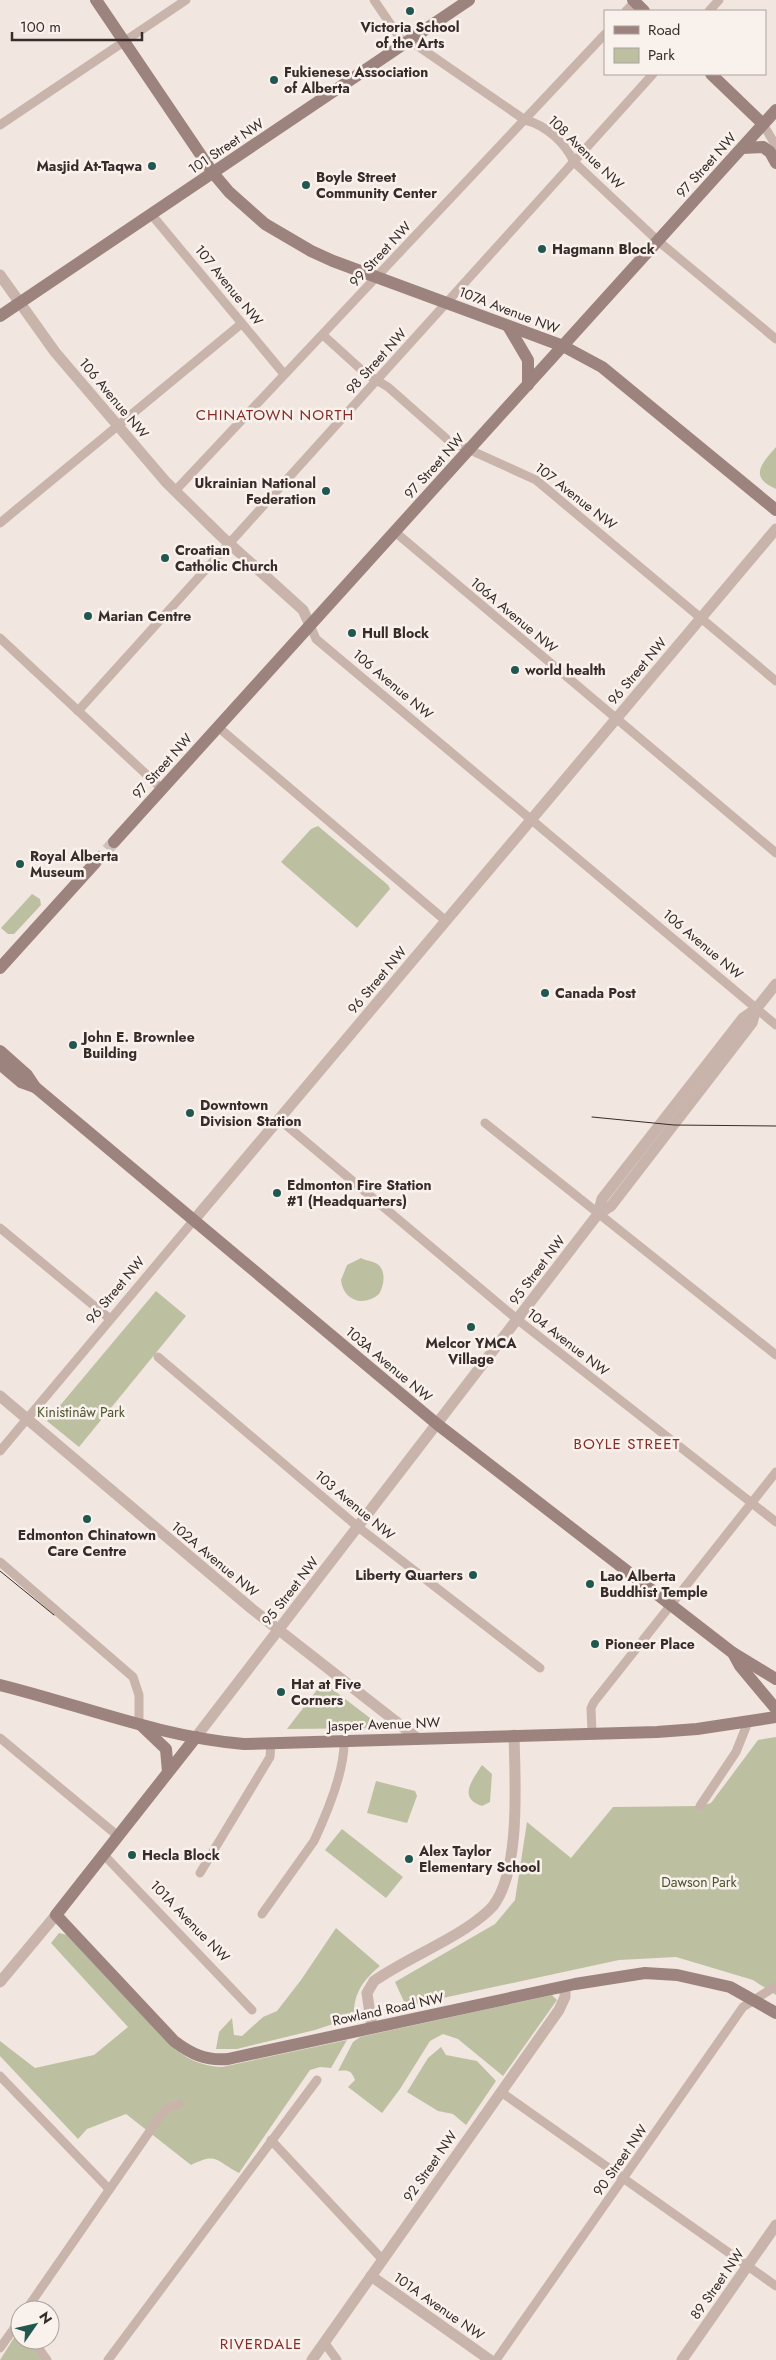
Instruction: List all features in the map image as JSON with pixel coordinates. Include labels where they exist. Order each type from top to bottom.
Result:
[{"type":"main road","points":[[96,0],[213,173]]},
{"type":"main road","name":"101 Street NW","points":[[0,316],[469,0]]},
{"type":"main road","points":[[712,75],[763,124]]},
{"type":"main road","name":"97 Street NW","points":[[114,842],[776,110]]},
{"type":"main road","points":[[742,148],[763,147],[770,152],[776,163]]},
{"type":"main road","name":"107A Avenue NW","points":[[213,173],[247,210],[288,238],[333,261],[563,346],[615,375],[776,510]]},
{"type":"main road","points":[[508,326],[528,360],[528,385]]},
{"type":"main road","points":[[0,968],[95,863]]},
{"type":"main road","name":"103A Avenue NW","points":[[0,1051],[27,1075],[35,1087],[437,1424],[733,1653],[776,1679]]},
{"type":"main road","name":"103A Avenue NW","points":[[0,1064],[21,1082],[35,1087]]},
{"type":"main road","name":"103A Avenue NW","points":[[733,1653],[740,1666],[776,1709]]},
{"type":"main road","name":"Jasper Avenue NW","points":[[0,1685],[139,1724],[196,1737],[244,1744],[697,1729],[776,1717]]},
{"type":"main road","points":[[757,1685],[776,1695]]},
{"type":"main road","points":[[139,1724],[166,1749],[168,1772]]},
{"type":"main road","name":"95 Street NW","points":[[56,1915],[196,1737]]},
{"type":"main road","name":"Rowland Road NW","points":[[56,1915],[174,2041],[190,2053],[206,2059],[228,2059],[565,1986],[645,1973],[677,1975],[730,1987],[776,2013]]},
{"type":"street","points":[[0,125],[186,0]]},
{"type":"street","name":"108 Avenue NW","points":[[374,0],[406,42],[525,120],[539,123],[568,150],[574,162],[658,240],[776,339]]},
{"type":"street","points":[[710,10],[719,0]]},
{"type":"street","name":"99 Street NW","points":[[175,491],[604,35]]},
{"type":"street","name":"98 Street NW","points":[[78,711],[652,75]]},
{"type":"street","points":[[763,124],[776,146]]},
{"type":"street","name":"107 Avenue NW","points":[[151,214],[284,374]]},
{"type":"street","name":"106 Avenue NW","points":[[0,275],[55,352],[118,426],[175,491],[303,610],[316,639],[776,1025]]},
{"type":"street","points":[[0,523],[241,324]]},
{"type":"street","name":"107 Avenue NW","points":[[323,335],[366,374],[388,387],[448,440],[536,480],[776,681]]},
{"type":"street","name":"96 Street NW","points":[[0,1451],[776,529]]},
{"type":"street","name":"106A Avenue NW","points":[[395,532],[776,853]]},
{"type":"street","points":[[0,638],[162,789]]},
{"type":"street","points":[[218,727],[446,921]]},
{"type":"street","name":"95 Street NW","points":[[196,1737],[598,1214],[602,1199],[608,1191],[743,1018],[756,1009],[776,984]]},
{"type":"street","name":"104 Avenue NW","points":[[280,1120],[518,1320],[776,1522]]},
{"type":"street","points":[[485,1123],[776,1355]]},
{"type":"street","points":[[0,1228],[110,1319]]},
{"type":"street","name":"103 Avenue NW","points":[[158,1357],[358,1527],[540,1668]]},
{"type":"street","name":"102A Avenue NW","points":[[0,1396],[278,1630],[417,1738]]},
{"type":"street","points":[[592,1733],[591,1708],[594,1702],[776,1472]]},
{"type":"street","points":[[0,1562],[133,1677],[139,1695],[139,1724]]},
{"type":"street","points":[[700,1806],[736,1752],[748,1722]]},
{"type":"street","points":[[372,2028],[368,1992],[374,1981],[450,1938],[479,1918],[492,1908],[506,1883],[513,1846],[514,1735]]},
{"type":"street","points":[[0,1738],[118,1836]]},
{"type":"street","points":[[262,1914],[314,1841],[343,1762],[344,1740]]},
{"type":"street","points":[[200,1873],[270,1756],[271,1743]]},
{"type":"street","name":"101A Avenue NW","points":[[104,1855],[252,2010]]},
{"type":"street","name":"95 Street NW","points":[[1,1980],[56,1915]]},
{"type":"street","name":"92 Street NW","points":[[312,2360],[559,2010],[565,1997],[565,1986]]},
{"type":"street","name":"90 Street NW","points":[[496,2360],[743,2007],[776,1986]]},
{"type":"street","points":[[0,2076],[109,2189]]},
{"type":"street","points":[[108,2360],[317,2080]]},
{"type":"street","points":[[501,2092],[623,2180],[776,2286]]},
{"type":"street","points":[[33,2300],[161,2115],[170,2107],[179,2104]]},
{"type":"street","name":"101A Avenue NW","points":[[271,2140],[382,2259]]},
{"type":"street","name":"89 Street NW","points":[[682,2360],[776,2225]]},
{"type":"street","name":"101A Avenue NW","points":[[371,2276],[490,2360]]},
{"type":"street","points":[[0,2348],[10,2334]]},
{"type":"street","points":[[324,2342],[337,2360]]},
{"type":"green space","points":[[776,447],[776,489],[762,480],[760,469]]},
{"type":"green space","points":[[318,826],[388,885],[390,889],[357,928],[281,862],[311,829]]},
{"type":"green space","points":[[32,894],[40,899],[41,905],[14,934],[8,934],[1,928]]},
{"type":"green space","points":[[361,1258],[378,1264],[383,1272],[383,1286],[379,1294],[367,1301],[355,1300],[350,1297],[346,1293],[341,1280],[347,1265]]},
{"type":"green space","name":"Kinistinâw Park","points":[[156,1291],[186,1316],[79,1447],[47,1421]]},
{"type":"green space","points":[[323,1682],[383,1728],[287,1729]]},
{"type":"green space","name":"Dawson Park","points":[[776,1737],[776,1995],[753,1980],[676,1957],[619,1960],[406,2006],[395,1982],[495,1924],[515,1900],[527,1822],[571,1858],[613,1807],[700,1806],[711,1803],[758,1740]]},
{"type":"green space","points":[[482,1765],[492,1774],[490,1802],[482,1806],[474,1803],[470,1798],[469,1788]]},
{"type":"green space","points":[[376,1781],[415,1791],[417,1796],[407,1823],[367,1813]]},
{"type":"green space","points":[[342,1829],[403,1877],[386,1898],[325,1850]]},
{"type":"green space","points":[[336,1928],[380,1966],[360,1988],[355,2001],[354,2017],[315,2030],[237,2049],[216,2049],[219,2032],[232,2018],[234,2035],[242,2036],[263,2017],[277,2011],[301,1980]]},
{"type":"green space","points":[[59,1933],[68,1935],[176,2050],[198,2062],[222,2067],[347,2040],[331,2068],[320,2067],[310,2070],[239,2173],[212,2159],[191,2165],[126,2114],[87,2129],[78,2139],[0,2056],[0,2041],[35,2068],[94,2055],[128,2027],[51,1943]]},
{"type":"green space","points":[[552,1995],[557,2000],[503,2076],[458,2039],[443,2034],[430,2041],[400,2089],[382,2113],[348,2087],[355,2080],[350,2072],[338,2071],[353,2042],[360,2037]]},
{"type":"green space","points":[[441,2047],[446,2055],[477,2061],[496,2081],[466,2125],[453,2114],[438,2111],[407,2092],[428,2058]]},
{"type":"green space","points":[[10,2344],[10,2350],[35,2350],[42,2360],[0,2360]]},
{"type":"tunnel","points":[[95,863],[114,842]]},
{"type":"tram line","points":[[592,1117],[674,1125],[776,1126]]},
{"type":"tram line","points":[[0,1571],[54,1615]]},
{"type":"place","name":"Victoria School of the Arts","points":[[410,11]]},
{"type":"place","name":"Fukienese Association of Alberta","points":[[274,80]]},
{"type":"place","name":"Masjid At-Taqwa","points":[[152,166]]},
{"type":"place","name":"Boyle Street Community Center","points":[[306,185]]},
{"type":"place","name":"Hagmann Block","points":[[542,249]]},
{"type":"place","name":"Ukrainian National Federation","points":[[326,491]]},
{"type":"place","name":"Croatian Catholic Church","points":[[165,558]]},
{"type":"place","name":"Marian Centre","points":[[88,616]]},
{"type":"place","name":"Hull Block","points":[[352,633]]},
{"type":"place","name":"world health","points":[[515,670]]},
{"type":"place","name":"Royal Alberta Museum","points":[[20,864]]},
{"type":"place","name":"Canada Post","points":[[545,993]]},
{"type":"place","name":"John E. Brownlee Building","points":[[73,1045]]},
{"type":"place","name":"Downtown Division Station","points":[[190,1113]]},
{"type":"place","name":"Edmonton Fire Station #1 (Headquarters)","points":[[277,1193]]},
{"type":"place","name":"Melcor YMCA Village","points":[[471,1327]]},
{"type":"place","name":"Edmonton Chinatown Care Centre","points":[[87,1519]]},
{"type":"place","name":"Liberty Quarters","points":[[473,1575]]},
{"type":"place","name":"Lao Alberta Buddhist Temple","points":[[590,1584]]},
{"type":"place","name":"Pioneer Place","points":[[595,1644]]},
{"type":"place","name":"Hat at Five Corners","points":[[281,1692]]},
{"type":"place","name":"Hecla Block","points":[[132,1855]]},
{"type":"place","name":"Alex Taylor Elementary School","points":[[409,1859]]},
{"type":"district","name":"CHINATOWN NORTH","points":[[275,415]]},
{"type":"district","name":"BOYLE STREET","points":[[627,1444]]},
{"type":"district","name":"RIVERDALE","points":[[261,2344]]}]
